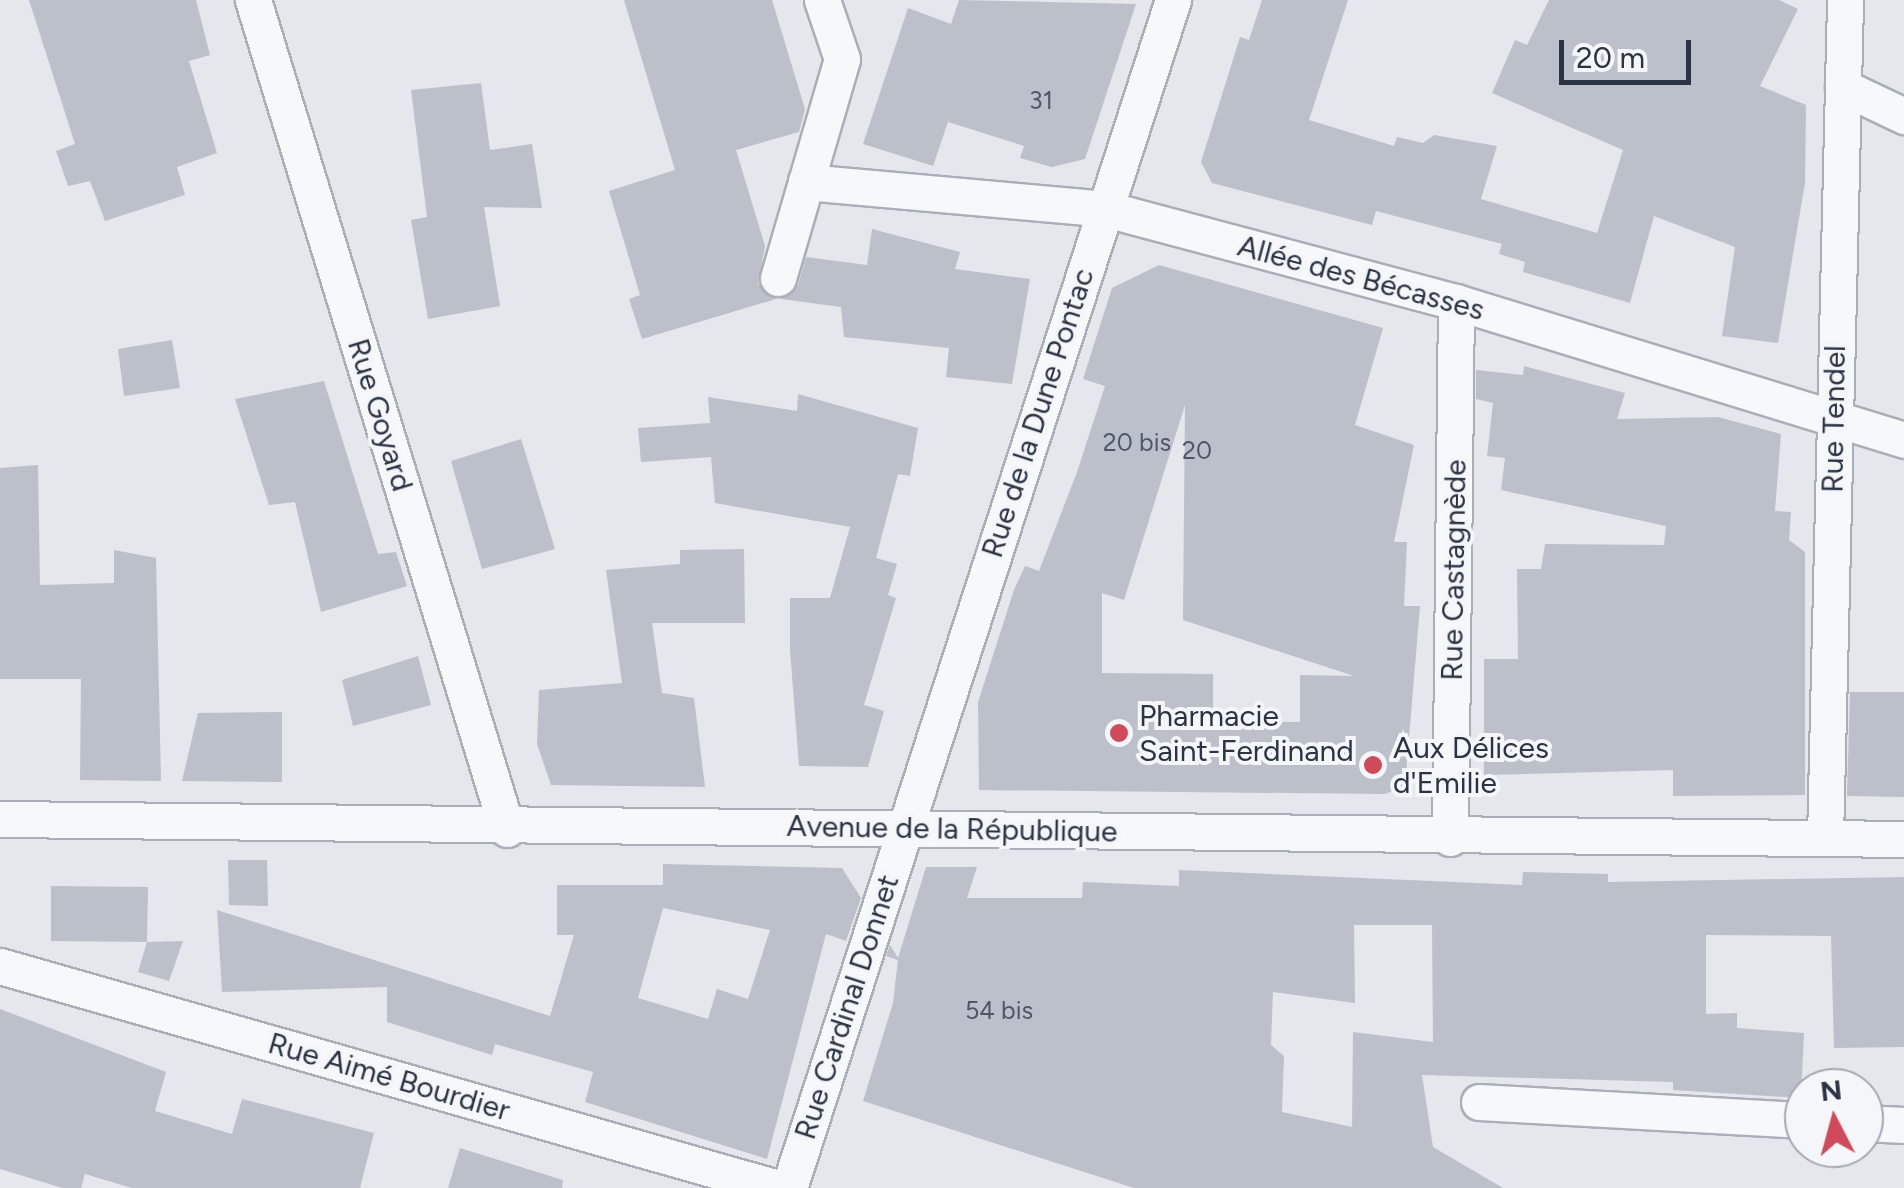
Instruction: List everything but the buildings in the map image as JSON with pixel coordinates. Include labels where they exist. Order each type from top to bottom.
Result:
[{"type":"street","name":"Rue Goyard","points":[[253,0],[507,829]]},
{"type":"street","points":[[778,278],[842,58],[822,0]]},
{"type":"street","name":"Rue de la Dune Pontac","points":[[905,826],[1173,0]]},
{"type":"street","name":"Rue Tendel","points":[[1825,838],[1845,0]]},
{"type":"street","points":[[1843,87],[1904,116]]},
{"type":"street","name":"Allée des Bécasses","points":[[806,182],[1106,209],[1456,302],[1904,440]]},
{"type":"street","name":"Rue Castagnède","points":[[1450,838],[1456,302]]},
{"type":"street","name":"Avenue de la République","points":[[0,819],[507,829],[905,826],[1450,838],[1904,839]]},
{"type":"street","name":"Rue Cardinal Donnet","points":[[790,1188],[905,826]]},
{"type":"street","name":"Rue Aimé Bourdier","points":[[0,966],[778,1188]]},
{"type":"street","points":[[1479,1102],[1784,1119]]},
{"type":"place","name":"Pharmacie Saint-Ferdinand","points":[[1119,733]]},
{"type":"place","name":"Aux Délices d'Emilie","points":[[1373,765]]}]
